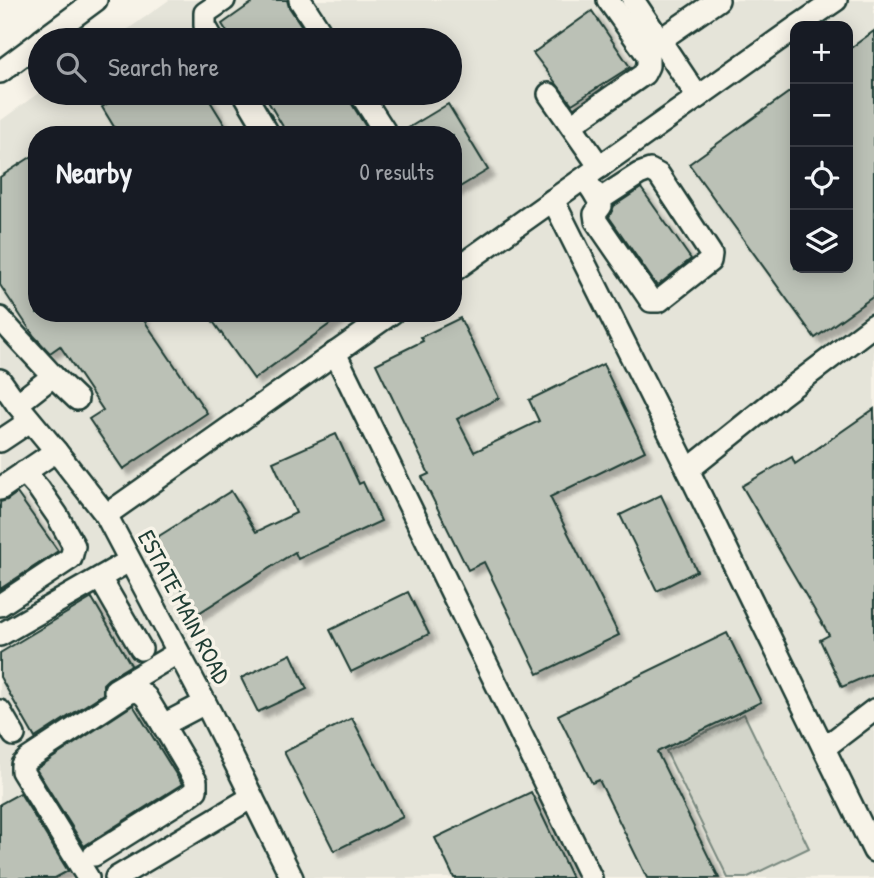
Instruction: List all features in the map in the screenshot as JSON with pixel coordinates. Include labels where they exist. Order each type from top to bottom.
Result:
[{"type":"street","points":[[58,28],[96,0]]},
{"type":"street","points":[[206,28],[205,13],[224,0]]},
{"type":"street","points":[[300,0],[318,28]]},
{"type":"street","points":[[570,125],[644,74],[648,66],[648,56],[608,0]]},
{"type":"street","points":[[633,0],[698,97]]},
{"type":"street","points":[[660,40],[718,0]]},
{"type":"street","points":[[806,21],[836,0]]},
{"type":"street","points":[[462,265],[790,32]]},
{"type":"street","points":[[0,72],[28,51]]},
{"type":"street","points":[[550,94],[570,125],[592,173],[596,192],[601,206],[595,214],[596,221],[651,300],[659,301],[710,261],[711,254],[659,175],[650,170],[639,174],[599,200]]},
{"type":"street","points":[[251,105],[264,126]]},
{"type":"street","points":[[368,105],[381,126]]},
{"type":"street","points":[[553,200],[874,851]]},
{"type":"street","points":[[0,318],[77,400]]},
{"type":"street","points":[[106,515],[335,353],[374,322]]},
{"type":"street","points":[[688,470],[874,326]]},
{"type":"street","points":[[335,353],[591,878]]},
{"type":"street","points":[[17,404],[53,376]]},
{"type":"street","name":"ESTATE MAIN ROAD","points":[[0,380],[106,515],[205,703],[292,878]]},
{"type":"street","points":[[0,441],[30,421]]},
{"type":"street","points":[[0,489],[56,451]]},
{"type":"street","points":[[0,605],[71,558],[74,546],[57,515],[24,472]]},
{"type":"street","points":[[0,635],[129,561]]},
{"type":"street","points":[[100,578],[141,649]]},
{"type":"street","points":[[35,738],[177,653]]},
{"type":"street","points":[[88,878],[22,771],[22,765],[130,692],[139,691],[146,697],[195,780],[196,790],[94,855]]},
{"type":"street","points":[[163,726],[205,703]]},
{"type":"street","points":[[824,748],[874,710]]},
{"type":"street","points":[[0,711],[13,735]]},
{"type":"street","points":[[116,878],[252,797]]},
{"type":"shaded area","points":[[169,0],[874,0],[874,878],[0,878],[0,121],[28,101],[28,105],[462,105],[462,28],[130,28]]},
{"type":"shaded area","points":[[744,714],[809,848],[746,878],[728,878],[666,751]]},
{"type":"building","points":[[256,0],[287,0],[303,28],[224,28],[222,24]]},
{"type":"building","points":[[592,11],[630,67],[572,104],[533,53]]},
{"type":"building","points":[[874,31],[874,296],[815,338],[689,164],[790,92],[790,273],[853,273],[853,46]]},
{"type":"building","points":[[212,105],[225,126],[114,126],[102,107]]},
{"type":"building","points":[[270,105],[352,105],[365,126],[283,126]]},
{"type":"building","points":[[449,105],[461,126],[412,126]]},
{"type":"building","points":[[462,127],[488,170],[462,186]]},
{"type":"building","points":[[28,159],[28,322],[145,322],[207,413],[123,469],[89,419],[103,410],[60,346],[50,353],[34,336],[0,285],[0,177]]},
{"type":"building","points":[[641,188],[691,259],[657,286],[609,217],[614,206]]},
{"type":"building","points":[[213,322],[333,322],[254,379]]},
{"type":"building","points":[[452,322],[462,322],[499,398],[457,419],[474,452],[539,421],[529,400],[603,364],[645,451],[550,497],[619,635],[538,674],[484,562],[468,570],[422,477],[429,474],[376,364],[423,341],[421,337]]},
{"type":"building","points":[[874,409],[874,673],[842,687],[820,640],[829,635],[742,486],[792,457],[795,464]]},
{"type":"building","points":[[336,434],[359,484],[363,482],[381,521],[298,559],[295,552],[197,614],[151,541],[231,491],[256,532],[296,513],[273,462]]},
{"type":"building","points":[[17,493],[58,551],[0,589],[0,502]]},
{"type":"building","points":[[661,495],[697,571],[657,591],[620,515]]},
{"type":"building","points":[[408,592],[429,634],[351,672],[330,630]]},
{"type":"building","points":[[92,598],[131,665],[103,684],[103,694],[35,738],[0,677],[0,653]]},
{"type":"building","points":[[727,633],[761,702],[657,752],[719,878],[647,878],[599,780],[592,783],[558,715]]},
{"type":"building","points":[[291,654],[307,689],[258,712],[241,678]]},
{"type":"building","points":[[133,705],[182,784],[84,846],[36,769]]},
{"type":"building","points":[[352,718],[403,817],[334,851],[284,752]]},
{"type":"building","points":[[531,792],[572,878],[454,878],[435,838]]},
{"type":"building","points":[[20,793],[68,871],[55,878],[0,878],[0,804]]}]
